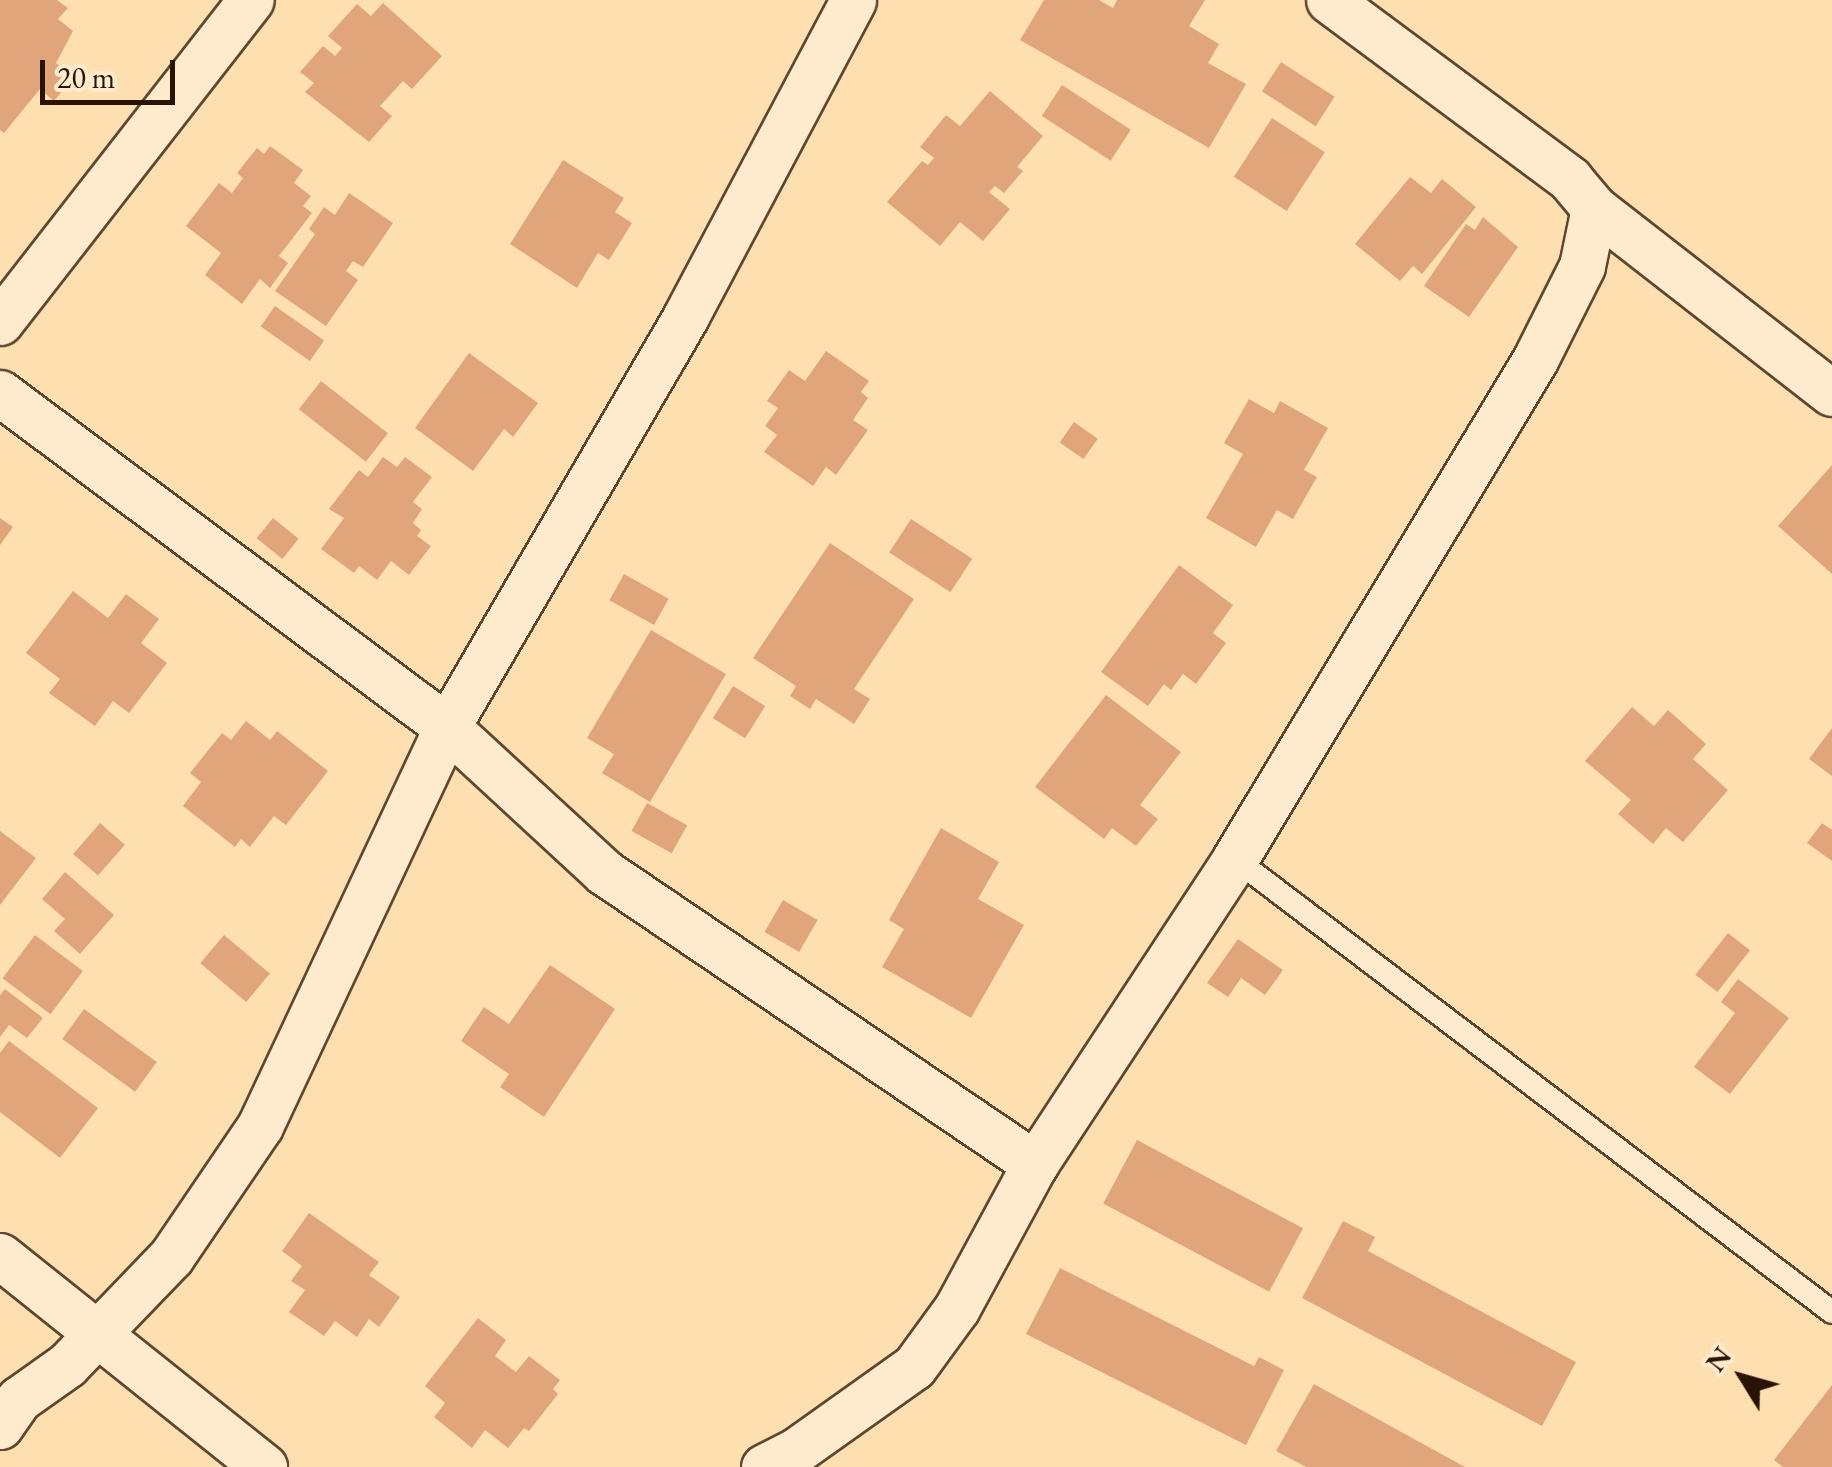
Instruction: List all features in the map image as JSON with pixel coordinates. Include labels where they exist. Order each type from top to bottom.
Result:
[{"type":"street","points":[[0,322],[251,0]]},
{"type":"street","points":[[0,1426],[19,1399],[67,1365],[171,1257],[260,1126],[447,727],[686,316],[852,0]]},
{"type":"street","points":[[1329,0],[1570,179],[1594,208],[1832,393]]},
{"type":"street","points":[[764,1467],[797,1450],[914,1367],[958,1308],[1035,1164],[1235,859],[1535,360],[1582,266],[1594,208]]},
{"type":"street","points":[[0,393],[447,727],[604,872],[1035,1164]]},
{"type":"street","points":[[0,1256],[264,1467]]},
{"type":"lane","points":[[1235,859],[1832,1312]]},
{"type":"building","points":[[0,0],[57,0],[68,8],[58,19],[73,31],[56,63],[74,77],[54,101],[40,89],[4,133],[0,130]]},
{"type":"building","points":[[1044,0],[1099,0],[1113,8],[1117,0],[1205,0],[1189,26],[1219,44],[1208,63],[1246,84],[1209,148],[1020,40]]},
{"type":"building","points":[[383,3],[442,56],[412,89],[403,81],[380,106],[392,116],[369,142],[305,92],[314,83],[300,72],[323,46],[335,56],[342,48],[328,36],[357,4],[371,16]]},
{"type":"building","points":[[1281,62],[1335,97],[1316,126],[1262,91]]},
{"type":"building","points":[[1062,85],[1131,130],[1111,161],[1042,116]]},
{"type":"building","points":[[990,91],[1043,136],[1017,167],[1023,171],[1004,193],[995,186],[989,192],[1010,209],[983,241],[960,222],[940,246],[887,202],[922,161],[928,165],[934,158],[920,147],[946,115],[960,126]]},
{"type":"building","points":[[1272,118],[1325,152],[1287,211],[1234,177]]},
{"type":"building","points":[[270,146],[303,170],[294,183],[311,196],[303,206],[312,213],[279,256],[288,263],[270,288],[260,279],[242,304],[205,275],[221,253],[186,226],[219,183],[232,193],[243,178],[237,173],[257,148],[264,154]]},
{"type":"building","points":[[563,160],[624,198],[615,212],[632,223],[609,260],[598,253],[577,288],[510,244]]},
{"type":"building","points":[[1410,177],[1431,193],[1442,179],[1476,207],[1422,274],[1413,266],[1400,281],[1355,244]]},
{"type":"building","points":[[349,193],[393,223],[363,267],[353,261],[346,271],[358,280],[326,326],[275,291],[315,234],[309,229],[324,207],[335,215]]},
{"type":"building","points":[[1483,217],[1518,247],[1469,317],[1424,286],[1466,224],[1475,230]]},
{"type":"building","points":[[275,306],[324,340],[310,361],[261,326]]},
{"type":"building","points":[[826,351],[869,381],[861,392],[868,398],[853,420],[868,430],[836,475],[826,467],[813,486],[764,452],[777,435],[765,426],[778,408],[767,401],[789,370],[805,381]]},
{"type":"building","points":[[469,353],[538,403],[513,437],[504,429],[473,471],[415,428]]},
{"type":"building","points":[[321,381],[388,433],[366,462],[299,409]]},
{"type":"building","points":[[1249,399],[1274,413],[1280,401],[1328,428],[1304,470],[1317,477],[1293,519],[1277,510],[1256,547],[1206,518],[1243,454],[1224,443]]},
{"type":"building","points":[[1074,422],[1098,439],[1083,459],[1060,442]]},
{"type":"building","points":[[383,457],[397,467],[405,457],[432,477],[413,502],[422,509],[413,523],[421,530],[417,536],[431,546],[409,575],[391,561],[377,580],[359,566],[354,573],[321,549],[344,518],[329,509],[359,470],[368,477]]},
{"type":"building","points":[[1832,465],[1832,574],[1778,526]]},
{"type":"building","points":[[0,518],[13,527],[0,545]]},
{"type":"building","points":[[273,518],[299,539],[282,559],[257,538]]},
{"type":"building","points":[[911,519],[972,559],[950,592],[889,553]]},
{"type":"building","points":[[830,543],[914,599],[854,689],[870,699],[854,724],[816,699],[810,709],[790,696],[796,686],[753,658]]},
{"type":"building","points":[[1179,565],[1233,605],[1213,633],[1226,643],[1196,684],[1183,674],[1171,690],[1164,684],[1148,706],[1101,672]]},
{"type":"building","points":[[624,574],[669,599],[654,625],[609,600]]},
{"type":"building","points":[[73,591],[108,618],[126,594],[159,619],[141,643],[167,663],[129,713],[113,701],[95,726],[49,693],[60,679],[26,653]]},
{"type":"building","points":[[651,630],[726,674],[650,802],[602,773],[614,754],[587,738]]},
{"type":"building","points":[[733,686],[765,706],[745,738],[713,718]]},
{"type":"building","points":[[1106,695],[1181,752],[1140,805],[1158,819],[1136,846],[1112,828],[1104,839],[1035,787]]},
{"type":"building","points":[[1632,707],[1654,726],[1668,710],[1706,744],[1693,759],[1728,790],[1683,842],[1666,828],[1653,844],[1618,814],[1631,800],[1585,761]]},
{"type":"building","points":[[246,721],[270,740],[277,731],[328,771],[286,825],[274,816],[250,847],[241,839],[235,847],[183,806],[201,782],[190,773],[222,733],[231,740]]},
{"type":"building","points":[[1832,728],[1832,776],[1809,759]]},
{"type":"building","points":[[647,803],[687,825],[672,853],[631,831]]},
{"type":"building","points":[[100,823],[125,845],[98,876],[73,854]]},
{"type":"building","points":[[1822,823],[1832,830],[1832,861],[1807,843]]},
{"type":"building","points":[[941,828],[999,862],[978,899],[1024,925],[971,1018],[882,967],[904,929],[889,920]]},
{"type":"building","points":[[0,831],[36,858],[0,905]]},
{"type":"building","points":[[65,872],[114,915],[80,954],[54,931],[65,919],[42,899]]},
{"type":"building","points":[[783,900],[818,920],[799,952],[764,932]]},
{"type":"building","points":[[1728,933],[1750,950],[1717,992],[1695,975]]},
{"type":"building","points":[[35,935],[83,971],[50,1014],[3,978]]},
{"type":"building","points":[[224,935],[270,974],[246,1002],[200,963]]},
{"type":"building","points":[[1238,939],[1283,970],[1265,995],[1241,978],[1228,997],[1207,983]]},
{"type":"building","points":[[550,965],[615,1009],[544,1117],[500,1087],[509,1074],[461,1041],[484,1007],[509,1024]]},
{"type":"building","points":[[1738,979],[1789,1018],[1730,1094],[1694,1067],[1735,1013],[1721,1002]]},
{"type":"building","points":[[5,989],[43,1018],[27,1038],[9,1025],[0,1037],[0,995]]},
{"type":"building","points":[[84,1009],[157,1062],[135,1092],[62,1039]]},
{"type":"building","points":[[9,1041],[98,1108],[60,1158],[0,1112],[0,1053]]},
{"type":"building","points":[[1137,1140],[1303,1228],[1269,1292],[1103,1204]]},
{"type":"building","points":[[309,1213],[379,1262],[369,1275],[400,1297],[379,1327],[369,1319],[357,1337],[335,1321],[324,1336],[289,1312],[305,1290],[291,1281],[302,1266],[282,1251]]},
{"type":"building","points":[[1343,1221],[1375,1237],[1368,1251],[1576,1362],[1542,1426],[1302,1298]]},
{"type":"building","points":[[1060,1268],[1254,1366],[1259,1357],[1284,1370],[1246,1445],[1026,1334]]},
{"type":"building","points":[[478,1318],[506,1340],[495,1356],[516,1372],[529,1356],[560,1380],[553,1389],[558,1394],[529,1431],[524,1428],[508,1448],[485,1430],[472,1448],[434,1417],[445,1403],[425,1386]]},
{"type":"building","points":[[1314,1384],[1465,1467],[1306,1467],[1276,1451]]},
{"type":"building","points":[[1832,1385],[1832,1467],[1783,1467],[1774,1460]]}]
